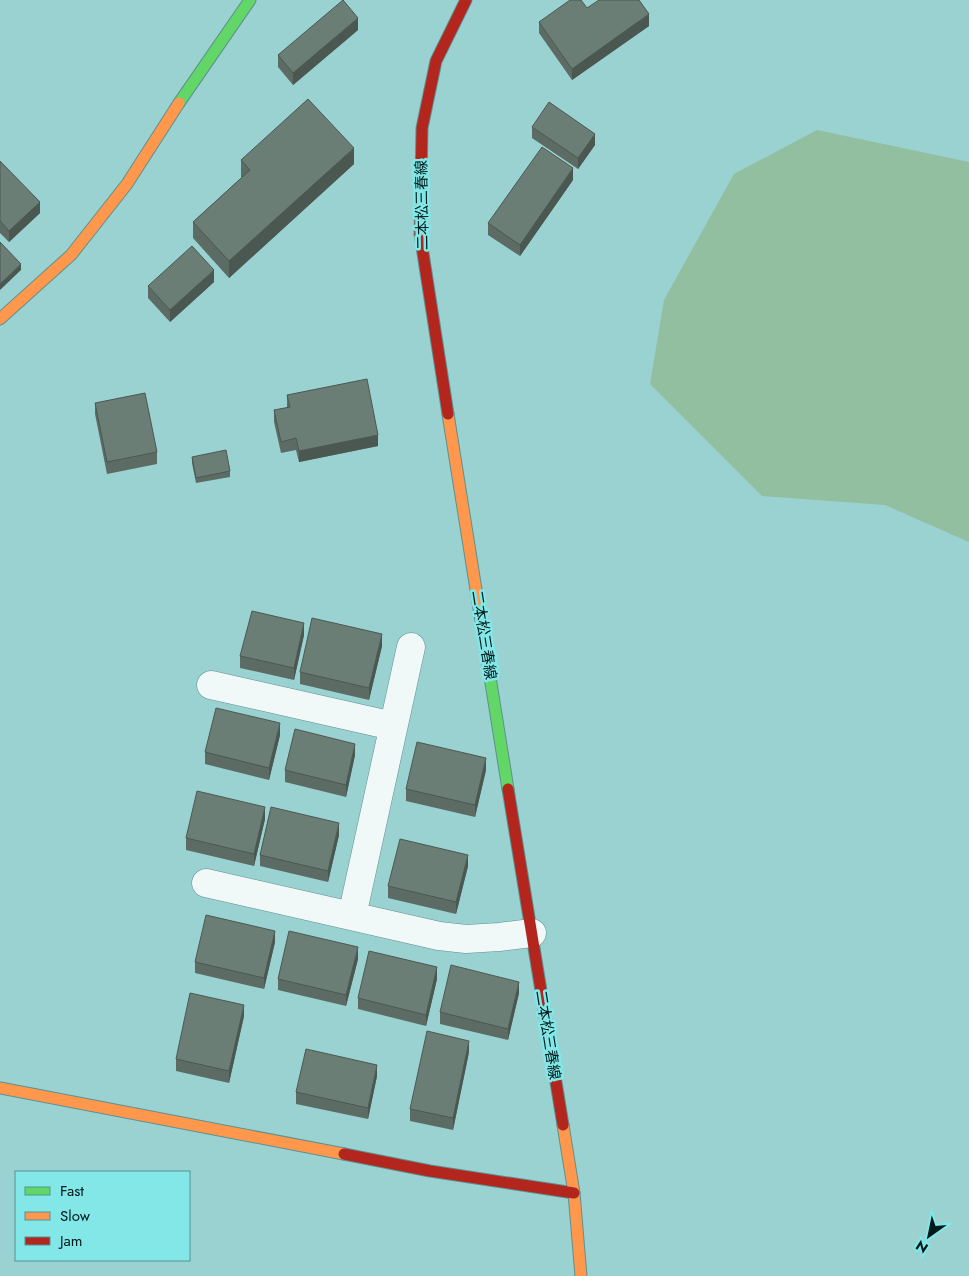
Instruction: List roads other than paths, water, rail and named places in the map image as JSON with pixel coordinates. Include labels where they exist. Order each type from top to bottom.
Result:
[{"type":"main road","points":[[0,319],[71,255],[127,184],[179,103],[250,0]]},
{"type":"main road","name":"二本松三春線","points":[[466,0],[436,61],[422,128],[420,234],[574,1193],[581,1276]]},
{"type":"main road","points":[[0,1088],[430,1171],[574,1193]]},
{"type":"street","points":[[352,916],[411,647]]},
{"type":"street","points":[[211,685],[393,726]]},
{"type":"street","points":[[206,883],[439,936],[466,939],[532,933]]}]
